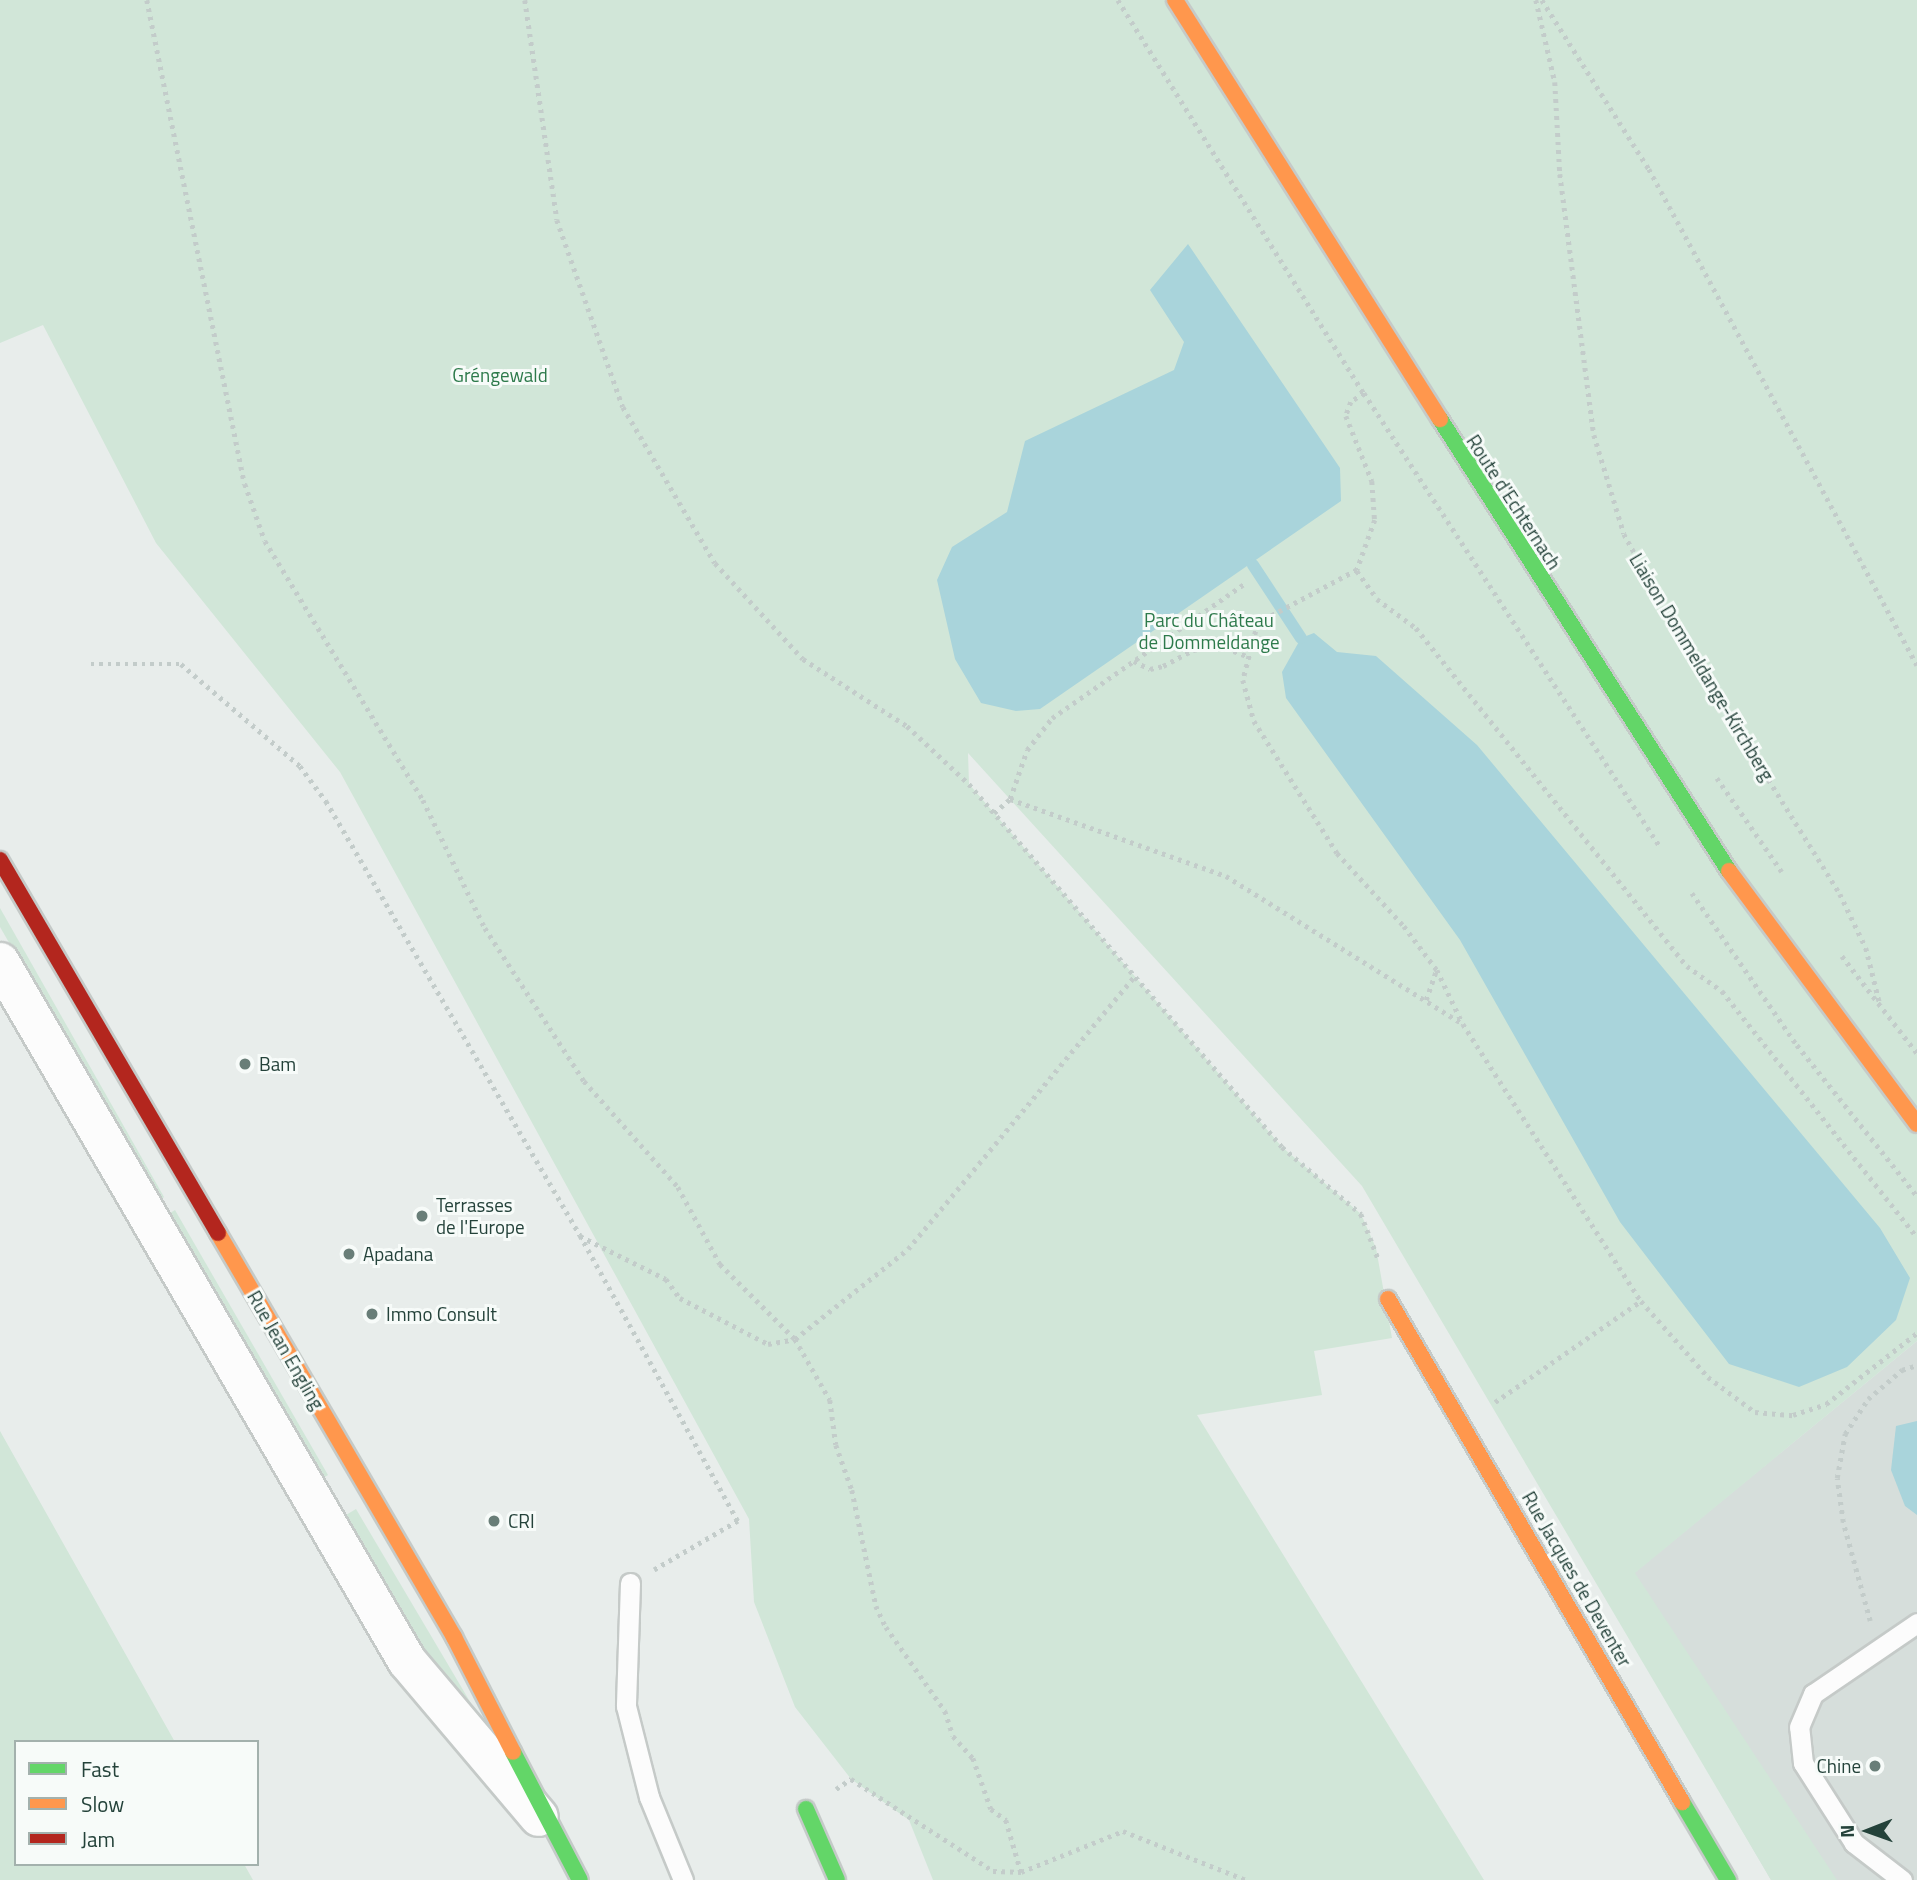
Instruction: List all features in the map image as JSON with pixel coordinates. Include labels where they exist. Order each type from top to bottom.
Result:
[{"type":"street","name":"Route d'Echternach","points":[[1175,0],[1407,374],[1703,835],[1833,1016],[1917,1124]]},
{"type":"street","name":"Rue Jean Engling","points":[[0,860],[454,1637],[580,1880]]},
{"type":"street","name":"Rue Jean Engling","points":[[0,962],[407,1661],[562,1844]]},
{"type":"street","name":"Rue Jacques de Deventer","points":[[1388,1299],[1728,1880]]},
{"type":"street","points":[[806,1809],[837,1880]]},
{"type":"lane","points":[[630,1583],[626,1706],[649,1797],[683,1880]]},
{"type":"lane","points":[[1902,1880],[1854,1843],[1803,1763],[1799,1727],[1812,1694],[1881,1644],[1917,1623]]},
{"type":"path","points":[[147,0],[245,484],[265,541],[423,800],[485,928],[584,1081],[678,1187],[720,1264],[795,1339],[830,1400],[836,1445],[852,1490],[876,1606],[886,1627],[945,1711],[953,1736],[973,1758],[992,1810],[1006,1820],[1021,1872]]},
{"type":"path","points":[[525,0],[558,220],[623,407],[715,563],[803,659],[907,726],[994,813],[1282,1147],[1361,1214],[1376,1248],[1388,1299]]},
{"type":"path","name":"Liaison Dommeldange-Kirchberg","points":[[1536,0],[1555,82],[1560,174],[1594,435],[1624,534],[1692,657],[1840,894],[1866,948],[1881,1007],[1917,1053]]},
{"type":"path","points":[[1542,0],[1649,169],[1917,665]]},
{"type":"path","points":[[1364,393],[1351,402],[1346,416],[1372,481],[1375,520],[1357,570],[1270,613],[1258,623],[1247,656],[1244,691],[1254,721],[1337,853],[1404,926],[1437,970],[1463,1024],[1641,1301],[1707,1377],[1755,1412],[1793,1415],[1826,1404],[1917,1332]]},
{"type":"path","points":[[1357,570],[1377,599],[1416,628],[1687,966],[1722,991],[1917,1237]]},
{"type":"path","points":[[994,813],[1010,799],[1027,750],[1052,718],[1244,584]]},
{"type":"path","points":[[1134,661],[1150,669],[1193,650],[1218,645],[1247,656]]},
{"type":"path","points":[[91,664],[181,664],[300,766],[326,801],[580,1235],[738,1521],[630,1583]]},
{"type":"path","points":[[1010,799],[1226,876],[1463,1024]]},
{"type":"path","points":[[1426,1000],[1437,970]]},
{"type":"path","points":[[580,1235],[666,1279],[680,1298],[768,1344],[795,1339],[908,1249],[1134,977]]},
{"type":"path","points":[[1493,1404],[1641,1301]]},
{"type":"path","points":[[1881,1644],[1867,1614],[1843,1522],[1837,1478],[1845,1434],[1868,1399],[1902,1370],[1917,1365]]},
{"type":"path","points":[[806,1809],[851,1779],[993,1871],[1021,1872],[1123,1831],[1246,1880]]},
{"type":"shaded area","points":[[1917,1341],[1917,1880],[1771,1880],[1606,1596]]},
{"type":"green space","points":[[0,0],[1917,0],[1917,1341],[1635,1573],[1837,1880],[1771,1880],[1362,1186],[968,753],[969,784],[1282,1147],[1361,1214],[1376,1248],[1392,1338],[1314,1351],[1322,1395],[1197,1415],[1484,1880],[933,1880],[909,1820],[851,1779],[795,1707],[754,1602],[749,1519],[340,772],[156,543],[43,325],[0,343]]},
{"type":"green space","points":[[0,908],[164,1197],[159,1202],[0,927]]},
{"type":"green space","points":[[175,1210],[328,1475],[320,1480],[167,1215]]},
{"type":"green space","points":[[0,1431],[174,1740],[14,1740],[14,1866],[245,1866],[253,1880],[0,1880]]},
{"type":"green space","points":[[356,1509],[482,1722],[422,1656],[341,1518]]},
{"type":"water","points":[[1188,244],[1340,468],[1341,501],[1040,709],[1016,711],[981,703],[955,659],[937,580],[952,547],[1007,512],[1025,441],[1174,370],[1184,342],[1150,290]]},
{"type":"water","points":[[1314,633],[1337,652],[1376,656],[1477,745],[1880,1228],[1910,1278],[1896,1320],[1847,1367],[1799,1387],[1729,1364],[1620,1222],[1460,940],[1286,698],[1282,672],[1301,638]]},
{"type":"water","points":[[1917,1421],[1917,1515],[1905,1506],[1891,1470],[1896,1426]]},
{"type":"waterway","points":[[1253,565],[1301,638]]},
{"type":"traffic: fast","points":[[1440,419],[1729,871]]},
{"type":"traffic: fast","points":[[513,1752],[580,1880]]},
{"type":"traffic: fast","points":[[1682,1802],[1728,1880]]},
{"type":"traffic: fast","points":[[806,1809],[837,1880]]},
{"type":"traffic: slow","points":[[1175,0],[1440,419]]},
{"type":"traffic: slow","points":[[1729,871],[1917,1124]]},
{"type":"traffic: slow","points":[[218,1233],[454,1637],[513,1752]]},
{"type":"traffic: slow","points":[[1388,1299],[1682,1802]]},
{"type":"traffic: jam","points":[[0,860],[218,1233]]},
{"type":"place","name":"Bam","points":[[245,1064]]},
{"type":"place","name":"Terrasses de l'Europe","points":[[422,1216]]},
{"type":"place","name":"Apadana","points":[[349,1254]]},
{"type":"place","name":"Immo Consult","points":[[372,1314]]},
{"type":"place","name":"CRI","points":[[494,1521]]},
{"type":"place","name":"Chine","points":[[1875,1766]]},
{"type":"park label","name":"Gréngewald","points":[[500,375]]},
{"type":"park label","name":"Parc du Château de Dommeldange","points":[[1209,631]]}]
